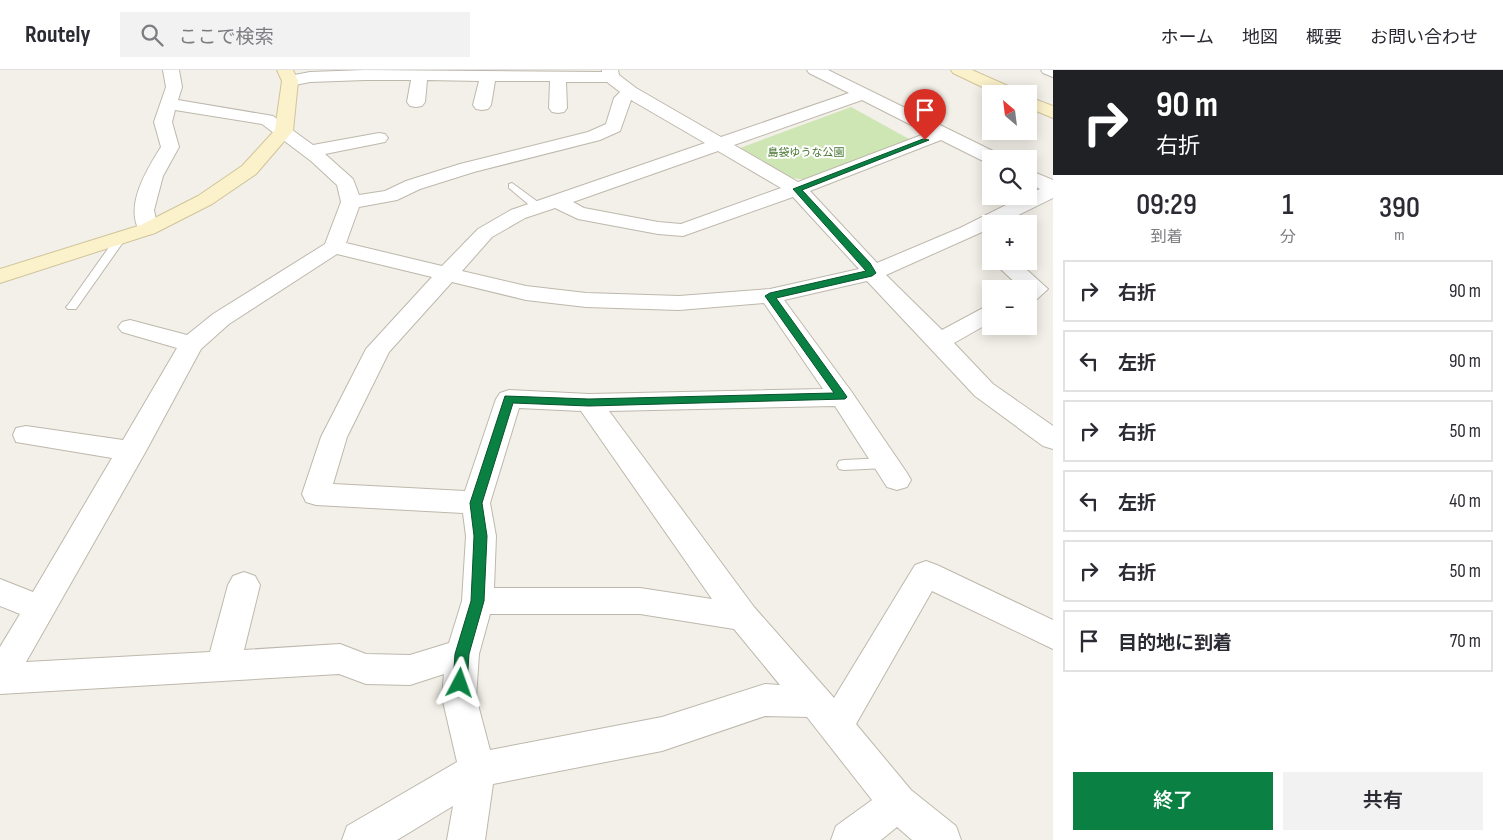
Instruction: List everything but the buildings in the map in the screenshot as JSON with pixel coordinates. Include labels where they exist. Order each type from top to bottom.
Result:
[{"type":"street","points":[[148,229],[144,210],[153,176],[170,147],[163,122],[174,87],[171,70]]},
{"type":"street","points":[[815,70],[982,153]]},
{"type":"street","points":[[959,70],[992,85]]},
{"type":"street","points":[[1049,70],[1053,72]]},
{"type":"street","points":[[0,276],[148,229],[205,200],[250,170],[284,131],[288,75],[558,78],[611,74],[630,92],[797,189],[867,265],[872,273],[984,390],[1053,439]]},
{"type":"street","points":[[416,102],[420,75]]},
{"type":"street","points":[[482,105],[488,76]]},
{"type":"street","points":[[558,78],[558,108]]},
{"type":"street","points":[[351,202],[390,196],[413,185],[467,168],[594,136],[614,127],[622,98],[630,92]]},
{"type":"street","points":[[476,503],[316,494],[334,438],[378,349],[446,273],[485,233],[518,214],[864,94]]},
{"type":"street","points":[[0,678],[191,344],[221,319],[334,247],[351,202],[346,183],[284,131],[267,120],[170,104]]},
{"type":"street","points":[[1038,106],[1053,112]]},
{"type":"street","points":[[557,201],[578,213],[658,228],[683,230],[943,134]]},
{"type":"street","points":[[310,152],[379,138]]},
{"type":"street","points":[[1037,180],[1053,189]]},
{"type":"street","points":[[334,247],[526,293],[586,300],[679,303],[770,296],[872,273],[967,232],[1053,189]]},
{"type":"street","points":[[967,232],[982,244]]},
{"type":"street","points":[[1014,270],[1026,280]]},
{"type":"street","points":[[770,296],[892,471]]},
{"type":"street","points":[[939,341],[982,318]]},
{"type":"street","points":[[130,327],[191,344]]},
{"type":"street","points":[[466,840],[477,770],[459,697],[462,654],[478,601],[481,536],[476,503],[508,399],[589,403],[842,397]]},
{"type":"street","points":[[589,403],[743,617],[826,714],[898,803],[942,840]]},
{"type":"street","points":[[26,434],[132,450]]},
{"type":"street","points":[[826,714],[926,574],[1053,635]]},
{"type":"street","points":[[223,665],[244,586]]},
{"type":"street","points":[[0,592],[40,609]]},
{"type":"street","points":[[478,601],[640,601],[743,617]]},
{"type":"street","points":[[0,678],[340,659],[366,669],[410,670],[462,654]]},
{"type":"street","points":[[361,840],[477,770],[662,734],[765,700],[826,714]]},
{"type":"street","points":[[850,840],[898,803]]},
{"type":"lane","points":[[512,186],[538,207]]},
{"type":"lane","points":[[72,307],[121,238]]},
{"type":"lane","points":[[844,464],[892,471]]},
{"type":"green space","name":"島袋ゆうな公園","points":[[851,107],[911,140],[807,180],[785,177],[740,148]]},
{"type":"route","points":[[460,683],[462,654],[478,601],[481,536],[476,503],[508,399],[589,403],[842,397],[770,296],[872,273],[867,265],[797,189],[925,140]]}]
